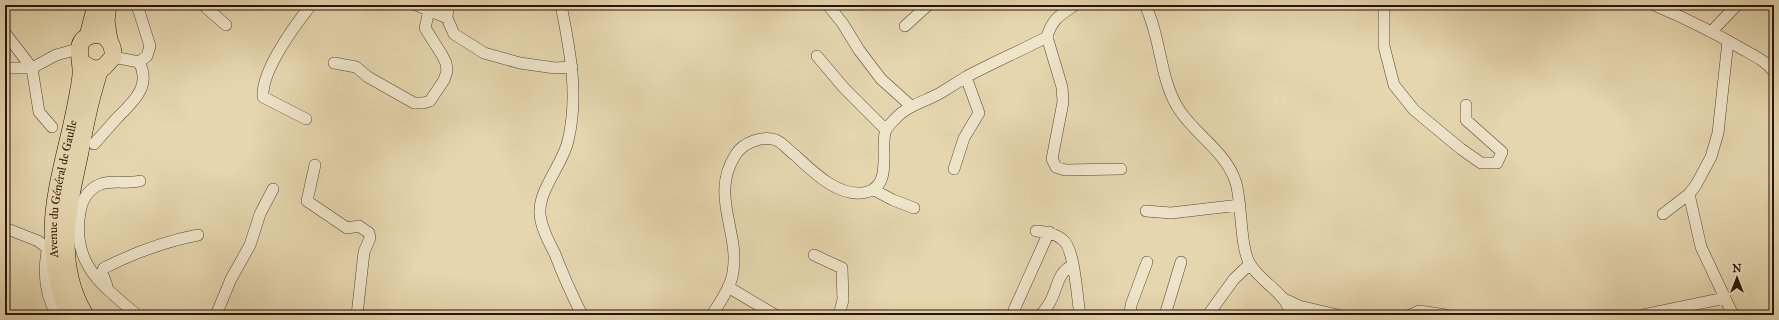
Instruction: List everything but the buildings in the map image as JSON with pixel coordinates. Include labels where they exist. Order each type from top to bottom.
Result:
[{"type":"main road","name":"Avenue du Général de Gaulle","points":[[97,6],[106,21],[109,40],[112,45],[113,57]]},
{"type":"main road","name":"Avenue du Général de Gaulle","points":[[69,315],[57,280],[53,230],[57,197],[82,74],[82,49],[97,6]]},
{"type":"main road","points":[[109,40],[103,36],[95,34],[82,49],[86,66],[93,69],[100,69],[108,64],[113,57]]},
{"type":"main road","name":"Avenue du Général de Gaulle","points":[[85,315],[80,306],[69,276],[66,255],[66,228],[70,195],[86,120],[100,69]]},
{"type":"street","points":[[113,57],[139,62],[147,56],[150,46],[137,5]]},
{"type":"street","points":[[203,5],[226,25]]},
{"type":"street","points":[[306,119],[263,97],[262,88],[270,67],[296,24],[311,5]]},
{"type":"street","points":[[416,5],[447,18]]},
{"type":"street","points":[[448,5],[447,18],[454,34],[484,53],[520,63],[556,68],[572,66]]},
{"type":"street","points":[[561,5],[572,66],[574,96],[568,142],[556,171],[543,194],[540,206],[540,215],[567,286],[582,315]]},
{"type":"street","points":[[828,5],[881,79],[911,106]]},
{"type":"street","points":[[906,26],[928,5]]},
{"type":"street","points":[[1075,5],[1058,16],[1050,26],[1047,37],[1062,87],[1063,102],[1052,159],[1056,166],[1065,170],[1121,169]]},
{"type":"street","points":[[1145,5],[1151,18],[1171,96],[1180,112],[1230,169],[1236,183],[1246,253],[1250,264],[1284,299],[1289,307],[1291,315]]},
{"type":"street","points":[[1384,5],[1384,46],[1394,85],[1414,110],[1461,149],[1482,163],[1497,163],[1502,152],[1466,120],[1466,105]]},
{"type":"street","points":[[1654,5],[1677,14],[1728,40],[1761,60],[1774,72]]},
{"type":"street","points":[[1711,32],[1737,5]]},
{"type":"street","points":[[334,64],[356,67],[368,76],[414,102],[423,103],[430,101],[444,80],[447,71],[446,63],[442,55],[425,28],[429,11]]},
{"type":"street","points":[[5,33],[32,68],[39,112],[52,127]]},
{"type":"street","points":[[712,315],[728,287],[733,273],[735,257],[725,208],[724,189],[729,168],[736,154],[748,143],[762,138],[776,140],[834,186],[853,192],[866,192],[874,190],[881,180],[885,159],[884,137],[886,130],[897,117],[911,106],[1047,37]]},
{"type":"street","points":[[1663,214],[1689,194],[1703,172],[1715,146],[1718,133],[1728,40]]},
{"type":"street","points":[[5,68],[32,68],[56,55],[82,49]]},
{"type":"street","points":[[817,56],[844,88],[886,130]]},
{"type":"street","points":[[94,144],[135,101],[142,85],[144,72],[139,62]]},
{"type":"street","points":[[954,169],[964,138],[979,114],[966,77]]},
{"type":"street","points":[[315,165],[307,201],[347,228],[360,226],[369,233],[370,238],[364,252],[357,315]]},
{"type":"street","points":[[137,315],[100,283],[85,262],[80,247],[79,226],[82,202],[90,191],[100,184],[140,180]]},
{"type":"street","points":[[216,315],[231,279],[250,244],[260,214],[273,189]]},
{"type":"street","points":[[874,190],[893,200],[914,208]]},
{"type":"street","points":[[1689,194],[1702,247],[1733,315]]},
{"type":"street","points":[[1146,211],[1171,213],[1240,205]]},
{"type":"street","points":[[5,228],[38,241],[47,248]]},
{"type":"street","points":[[53,230],[47,248],[44,278],[49,302],[57,315]]},
{"type":"street","points":[[1036,232],[1049,232],[1064,240],[1071,251],[1080,315]]},
{"type":"street","points":[[1014,310],[1049,232]]},
{"type":"street","points":[[108,291],[102,272],[104,268],[120,260],[175,240],[198,235]]},
{"type":"street","points":[[814,255],[842,268],[842,300],[839,315]]},
{"type":"street","points":[[1130,315],[1131,305],[1147,262]]},
{"type":"street","points":[[1165,315],[1181,262]]},
{"type":"street","points":[[1208,315],[1234,279],[1250,264]]},
{"type":"street","points":[[1041,315],[1050,302],[1060,275],[1067,268],[1073,265]]},
{"type":"street","points":[[728,287],[775,315]]},
{"type":"street","points":[[1643,315],[1725,298]]},
{"type":"street","points":[[1284,299],[1299,306],[1338,315]]},
{"type":"street","points":[[46,315],[49,302]]},
{"type":"street","points":[[1410,315],[1419,311],[1446,315]]}]
